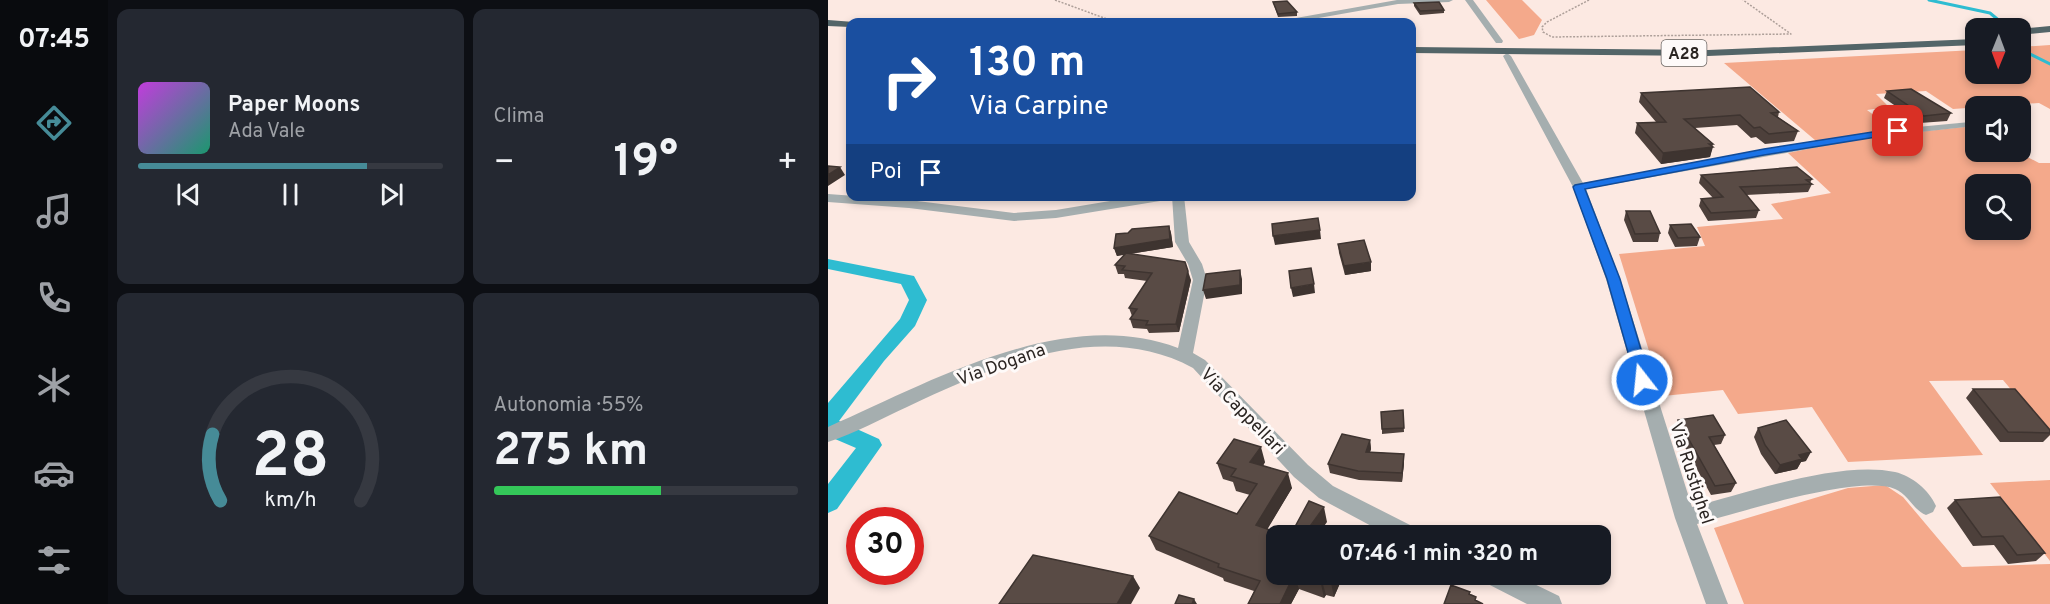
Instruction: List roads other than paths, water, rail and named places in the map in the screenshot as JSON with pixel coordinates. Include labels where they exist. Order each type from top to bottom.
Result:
[{"type":"highway","points":[[828,23],[846,24]]},
{"type":"highway","points":[[828,29],[846,30]]},
{"type":"highway","points":[[2031,31],[2050,29]]},
{"type":"highway","name":"A28","points":[[1416,44],[1701,46],[1965,36]]},
{"type":"highway","points":[[2031,38],[2050,36]]},
{"type":"highway","name":"A28","points":[[1416,50],[1708,53],[1965,42]]},
{"type":"street","points":[[1307,18],[1389,3],[1449,0]]},
{"type":"street","points":[[1469,0],[1499,41]]},
{"type":"street","name":"Via Rustighel","points":[[1507,56],[1579,187],[1613,279],[1685,518],[1717,604]]},
{"type":"street","points":[[1579,187],[1853,138],[1965,124]]},
{"type":"street","points":[[828,198],[846,199]]},
{"type":"street","points":[[868,201],[1014,217],[1056,214],[1135,201]]},
{"type":"street","name":"Via Cappellari","points":[[1178,201],[1182,242],[1195,264],[1200,280],[1184,356],[1199,364],[1301,471],[1326,492],[1390,525]]},
{"type":"street","name":"Via Dogana","points":[[828,435],[1027,351],[1047,346],[1075,342],[1125,341],[1146,344],[1184,356]]},
{"type":"street","points":[[1685,518],[1837,482],[1871,477],[1896,480],[1906,485],[1926,506]]},
{"type":"street","points":[[1513,585],[1551,604]]},
{"type":"waterway","points":[[1929,0],[1990,13],[1996,18]]},
{"type":"waterway","points":[[2031,54],[2050,64]]},
{"type":"waterway","points":[[828,264],[908,280],[918,300],[908,322],[877,356],[828,419]]},
{"type":"waterway","points":[[828,426],[871,445],[828,502]]}]
